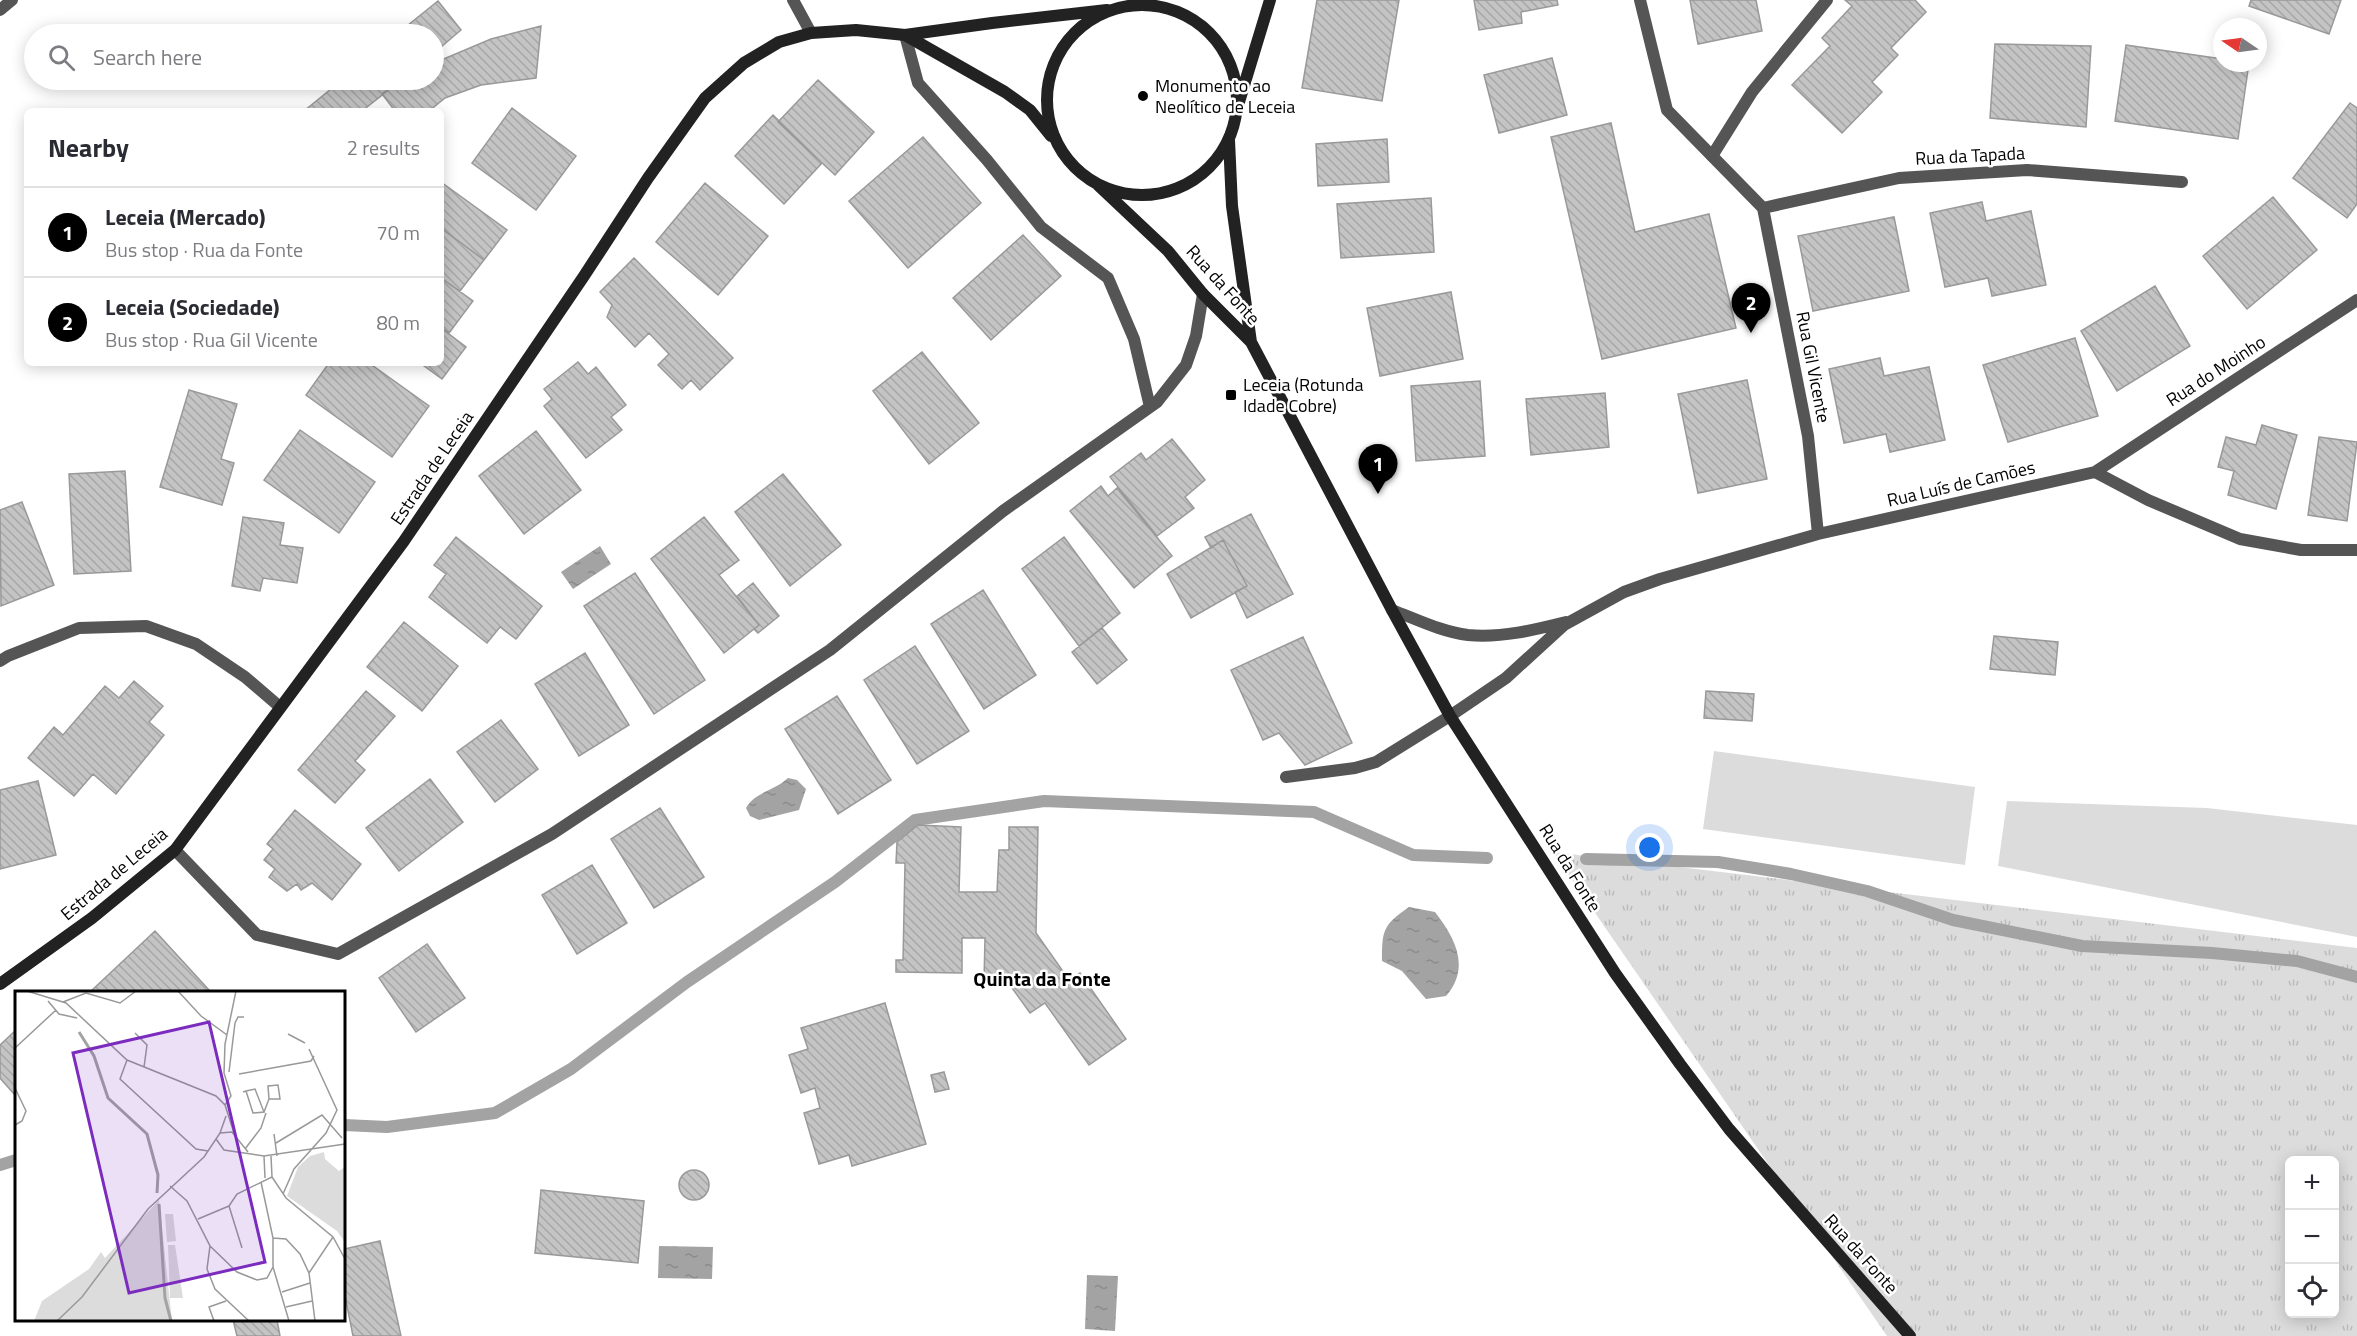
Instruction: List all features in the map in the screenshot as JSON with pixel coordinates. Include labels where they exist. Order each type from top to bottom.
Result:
[{"type":"main road","points":[[1238,109],[1235,76],[1222,47],[1200,23],[1171,8],[1143,2],[1107,10],[1079,28],[1059,52],[1048,82],[1047,113],[1056,142],[1074,168],[1099,186],[1128,195],[1158,195],[1188,185],[1212,165],[1229,140],[1270,0]]},
{"type":"main road","name":"Estrada de Leceia","points":[[0,984],[92,918],[175,850],[404,541],[648,178],[705,98],[744,63],[779,42],[811,33],[856,30],[905,35],[1107,10]]},
{"type":"main road","name":"Estrada de Leceia","points":[[905,35],[1005,92],[1030,110],[1056,142]]},
{"type":"main road","name":"Rua da Fonte","points":[[1229,140],[1232,206],[1251,342]]},
{"type":"main road","name":"Rua da Fonte","points":[[1099,186],[1168,251],[1203,294],[1251,342],[1450,716],[1615,973],[1729,1129],[1793,1205],[1910,1336]]},
{"type":"street","points":[[0,10],[12,0]]},
{"type":"street","points":[[794,0],[811,33]]},
{"type":"street","points":[[1640,0],[1667,110],[1762,208]]},
{"type":"street","points":[[1712,156],[1752,92],[1827,0]]},
{"type":"street","points":[[905,35],[918,83],[987,160],[1041,228],[1108,278],[1134,339],[1150,407]]},
{"type":"street","name":"Rua da Tapada","points":[[1762,208],[1899,178],[2026,170],[2182,182]]},
{"type":"street","name":"Rua Gil Vicente","points":[[1762,208],[1808,436],[1818,534]]},
{"type":"street","points":[[175,850],[257,935],[338,954],[552,834],[830,650],[1004,511],[1157,402],[1186,365],[1196,336],[1203,294]]},
{"type":"street","name":"Rua do Moinho","points":[[2095,472],[2357,300]]},
{"type":"street","points":[[2095,472],[2148,500],[2240,539],[2301,550],[2357,550]]},
{"type":"street","name":"Rua Luís de Camões","points":[[1286,777],[1355,768],[1376,762],[1497,685],[1564,625],[1624,592],[1660,579],[1818,534],[2095,472]]},
{"type":"street","name":"Rua Luís de Camões","points":[[1392,610],[1445,629],[1467,634],[1517,633],[1573,620]]},
{"type":"street","points":[[0,661],[79,628],[146,626],[195,644],[245,677],[280,707]]},
{"type":"green space","points":[[1714,751],[1975,787],[1965,865],[1703,829]]},
{"type":"green space","points":[[2007,801],[2207,808],[2357,825],[2357,937],[1998,866]]},
{"type":"green space","points":[[1553,852],[2357,948],[2357,1336],[1887,1336]]},
{"type":"water","points":[[600,546],[611,564],[573,589],[561,572]]},
{"type":"water","points":[[788,778],[797,780],[806,789],[799,810],[759,820],[750,816],[746,808],[754,798]]},
{"type":"water","points":[[1409,907],[1435,912],[1454,942],[1459,964],[1458,974],[1446,996],[1426,999],[1402,971],[1382,961],[1386,929]]},
{"type":"water","points":[[659,1246],[713,1247],[712,1279],[658,1278]]},
{"type":"water","points":[[1087,1275],[1118,1276],[1115,1331],[1085,1329]]},
{"type":"building","points":[[1317,0],[1399,0],[1382,101],[1302,88]]},
{"type":"building","points":[[1474,0],[1557,0],[1558,5],[1521,12],[1522,23],[1479,30]]},
{"type":"building","points":[[1690,0],[1756,0],[1762,31],[1698,44]]},
{"type":"building","points":[[1845,0],[1915,0],[1926,12],[1891,48],[1898,55],[1872,82],[1882,92],[1842,133],[1792,85],[1830,46],[1822,38],[1852,6]]},
{"type":"building","points":[[2251,0],[2341,0],[2329,34],[2249,6]]},
{"type":"building","points":[[438,1],[461,30],[444,44],[444,24],[409,24]]},
{"type":"building","points":[[541,26],[536,78],[481,85],[445,98],[433,108],[393,108],[382,94],[387,90],[444,90],[444,59],[491,39]]},
{"type":"building","points":[[1995,44],[2091,46],[2086,127],[1990,118]]},
{"type":"building","points":[[2126,45],[2213,58],[2213,72],[2248,72],[2238,139],[2115,121]]},
{"type":"building","points":[[1552,58],[1567,115],[1499,133],[1484,75]]},
{"type":"building","points":[[818,80],[874,132],[835,175],[778,122]]},
{"type":"building","points":[[330,90],[388,90],[366,108],[308,108]]},
{"type":"building","points":[[2350,103],[2357,108],[2357,204],[2347,218],[2293,178]]},
{"type":"building","points":[[512,108],[576,156],[536,210],[472,163]]},
{"type":"building","points":[[773,115],[822,163],[784,204],[735,156]]},
{"type":"building","points":[[1611,123],[1635,232],[1709,214],[1736,328],[1602,359],[1551,137]]},
{"type":"building","points":[[923,137],[981,203],[908,268],[849,201]]},
{"type":"building","points":[[1387,139],[1389,182],[1318,186],[1316,144]]},
{"type":"building","points":[[705,183],[768,236],[718,295],[656,242]]},
{"type":"building","points":[[444,184],[507,230],[484,260],[444,230]]},
{"type":"building","points":[[2273,197],[2317,250],[2247,309],[2203,256]]},
{"type":"building","points":[[1431,198],[1434,252],[1341,258],[1337,204]]},
{"type":"building","points":[[1982,202],[1986,221],[2031,211],[2046,285],[1992,296],[1988,278],[1945,287],[1930,213]]},
{"type":"building","points":[[1894,217],[1909,291],[1813,311],[1798,236]]},
{"type":"building","points":[[444,230],[484,260],[460,291],[444,280]]},
{"type":"building","points":[[1023,235],[1061,276],[991,340],[953,298]]},
{"type":"building","points":[[634,258],[733,358],[700,390],[691,380],[682,389],[658,365],[669,354],[649,333],[635,347],[607,317],[612,305],[600,292]]},
{"type":"building","points":[[444,280],[473,301],[449,333],[444,330]]},
{"type":"building","points":[[2155,286],[2190,346],[2117,391],[2081,331]]},
{"type":"building","points":[[1451,292],[1463,359],[1380,376],[1367,308]]},
{"type":"building","points":[[444,330],[466,347],[442,379],[424,366],[444,366]]},
{"type":"building","points":[[2075,338],[2098,416],[2008,442],[1983,365]]},
{"type":"building","points":[[922,352],[979,423],[929,464],[873,391]]},
{"type":"building","points":[[1880,358],[1884,376],[1929,367],[1945,440],[1890,452],[1886,434],[1844,443],[1829,369]]},
{"type":"building","points":[[578,362],[588,374],[596,367],[626,405],[611,417],[622,430],[586,458],[544,406],[552,399],[544,389]]},
{"type":"building","points":[[327,366],[373,366],[429,406],[392,457],[306,395]]},
{"type":"building","points":[[1747,380],[1767,479],[1698,493],[1678,394]]},
{"type":"building","points":[[1480,381],[1485,456],[1416,461],[1411,386]]},
{"type":"building","points":[[189,390],[237,404],[221,459],[234,463],[222,505],[160,487]]},
{"type":"building","points":[[1605,393],[1609,447],[1531,455],[1526,399]]},
{"type":"building","points":[[2262,425],[2297,435],[2276,509],[2228,495],[2234,471],[2218,467],[2226,437],[2256,445]]},
{"type":"building","points":[[300,430],[375,482],[339,533],[264,480]]},
{"type":"building","points":[[536,431],[581,490],[524,534],[479,476]]},
{"type":"building","points":[[2319,437],[2357,442],[2347,521],[2308,515]]},
{"type":"building","points":[[1172,439],[1205,480],[1185,497],[1194,508],[1157,536],[1110,477],[1141,453],[1146,460]]},
{"type":"building","points":[[125,471],[131,571],[74,574],[69,474]]},
{"type":"building","points":[[783,474],[841,545],[790,586],[735,512]]},
{"type":"building","points":[[1101,486],[1108,496],[1117,488],[1172,556],[1134,588],[1070,511]]},
{"type":"building","points":[[22,502],[54,585],[1,606],[0,510]]},
{"type":"building","points":[[1251,514],[1293,594],[1247,618],[1235,592],[1247,586],[1223,540],[1211,548],[1205,537]]},
{"type":"building","points":[[243,517],[284,523],[280,545],[303,548],[297,583],[263,578],[260,591],[232,586]]},
{"type":"building","points":[[704,517],[739,560],[719,575],[759,625],[724,653],[651,559]]},
{"type":"building","points":[[456,537],[542,606],[516,639],[500,627],[487,643],[429,597],[446,574],[434,565]]},
{"type":"building","points":[[1064,537],[1120,613],[1079,646],[1022,569]]},
{"type":"building","points":[[1223,540],[1247,586],[1191,618],[1167,574]]},
{"type":"building","points":[[635,573],[705,680],[654,714],[584,606]]},
{"type":"building","points":[[753,583],[779,616],[758,633],[754,629],[759,625],[737,596]]},
{"type":"building","points":[[983,590],[1036,675],[984,709],[931,624]]},
{"type":"building","points":[[404,622],[458,666],[422,711],[367,667]]},
{"type":"building","points":[[1102,628],[1127,660],[1097,684],[1072,652]]},
{"type":"building","points":[[1994,636],[2058,642],[2055,675],[1990,669]]},
{"type":"building","points":[[1303,637],[1352,743],[1305,765],[1279,733],[1263,740],[1231,670]]},
{"type":"building","points":[[915,646],[969,731],[917,764],[864,680]]},
{"type":"building","points":[[585,653],[629,725],[579,756],[535,684]]},
{"type":"building","points":[[134,681],[163,706],[149,722],[164,735],[116,794],[93,774],[74,796],[28,758],[54,727],[63,735],[105,686],[119,698]]},
{"type":"building","points":[[366,691],[395,716],[355,761],[365,770],[335,803],[298,770]]},
{"type":"building","points":[[1706,691],[1754,694],[1752,721],[1704,718]]},
{"type":"building","points":[[837,696],[891,780],[838,814],[785,729]]},
{"type":"building","points":[[501,720],[538,769],[495,802],[457,752]]},
{"type":"building","points":[[430,779],[463,822],[399,871],[366,828]]},
{"type":"building","points":[[38,781],[56,855],[0,869],[0,790]]},
{"type":"building","points":[[660,808],[704,877],[654,908],[611,839]]},
{"type":"building","points":[[295,810],[361,864],[332,900],[312,883],[301,890],[297,884],[287,891],[269,877],[275,869],[264,860],[273,849],[267,844]]},
{"type":"building","points":[[918,825],[961,827],[959,892],[997,892],[999,850],[1009,850],[1009,827],[1038,827],[1036,933],[1069,980],[1080,973],[1126,1039],[1089,1065],[1045,1003],[1030,1013],[1007,981],[984,981],[985,938],[962,938],[962,973],[896,972],[896,960],[903,960],[905,863],[896,863],[897,842]]},
{"type":"building","points":[[592,865],[627,923],[577,954],[542,895]]},
{"type":"building","points":[[155,931],[209,990],[208,991],[91,991]]},
{"type":"building","points":[[427,944],[465,998],[416,1032],[379,978]]},
{"type":"building","points":[[885,1003],[926,1144],[852,1166],[849,1155],[819,1164],[804,1113],[820,1108],[815,1088],[801,1093],[789,1055],[808,1049],[801,1028]]},
{"type":"building","points":[[15,1031],[14,1094],[0,1078],[0,1045]]},
{"type":"building","points":[[944,1072],[949,1089],[935,1092],[931,1075]]},
{"type":"building","points":[[694,1170],[704,1175],[709,1185],[704,1195],[694,1200],[684,1195],[679,1185],[684,1175]]},
{"type":"building","points":[[541,1190],[644,1201],[638,1263],[535,1253]]},
{"type":"building","points":[[380,1241],[401,1336],[353,1336],[345,1296],[345,1249]]},
{"type":"building","points":[[233,1321],[277,1321],[280,1336],[237,1336]]},
{"type":"waterway","points":[[345,1125],[387,1127],[495,1113],[571,1069],[687,982],[835,882],[915,820],[1044,801],[1314,812],[1413,855],[1487,858]]},
{"type":"waterway","points":[[1586,859],[1718,862],[1791,874],[1867,891],[1953,920],[2082,946],[2212,953],[2297,961],[2357,977]]},
{"type":"waterway","points":[[0,1165],[15,1160]]},
{"type":"place","name":"Monumento ao Neolítico de Leceia","points":[[1143,96]]},
{"type":"place","name":"Leceia (Sociedade)","points":[[1751,333]]},
{"type":"place","name":"Leceia (Rotunda Idade Cobre)","points":[[1231,395]]},
{"type":"place","name":"Leceia (Mercado)","points":[[1378,494]]},
{"type":"district","name":"Quinta da Fonte","points":[[1042,979]]}]
